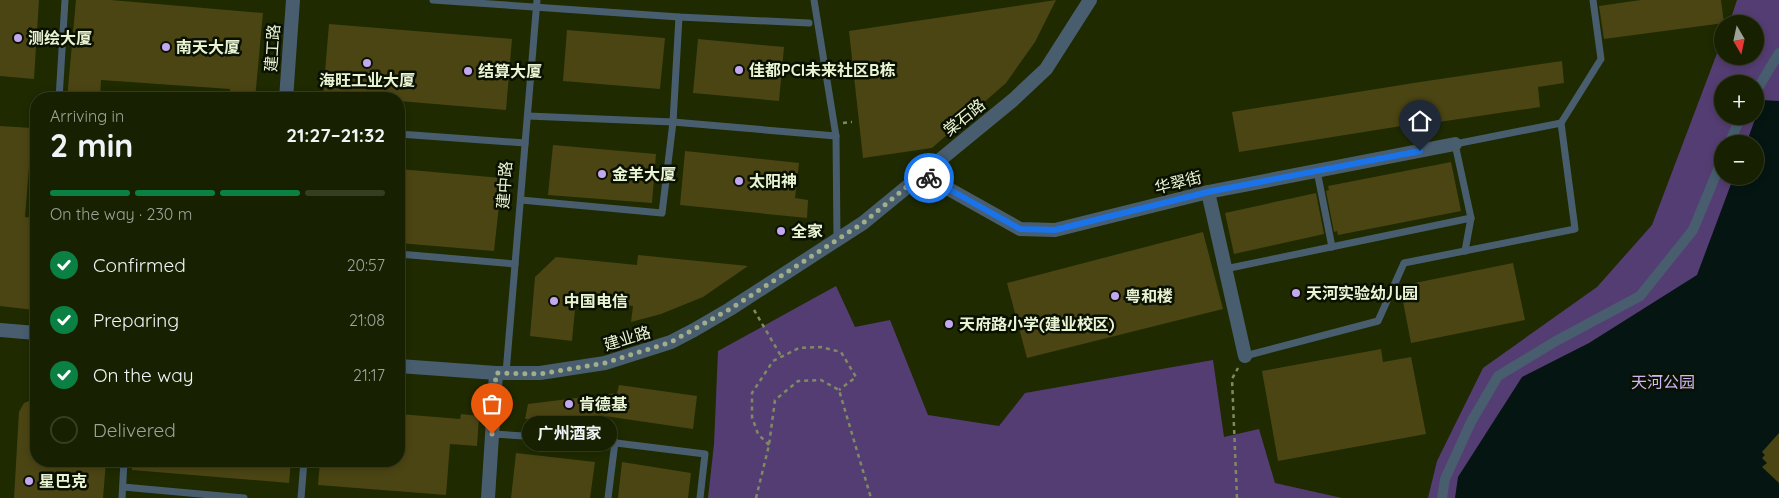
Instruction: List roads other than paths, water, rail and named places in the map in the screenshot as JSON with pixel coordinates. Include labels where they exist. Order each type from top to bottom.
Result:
[{"type":"street","name":"建工路","points":[[286,92],[293,0]]},
{"type":"street","name":"棠石路","points":[[837,240],[863,223],[1013,100],[1046,69],[1090,0]]},
{"type":"street","points":[[1764,78],[1779,52]]},
{"type":"street","name":"华翠街","points":[[922,174],[1020,229],[1055,230],[1208,192],[1455,144]]},
{"type":"street","points":[[1442,498],[1445,480],[1471,422],[1498,376],[1556,341],[1640,296],[1693,230],[1714,179]]},
{"type":"street","points":[[1208,192],[1245,356]]},
{"type":"street","name":"建业路","points":[[405,366],[540,374],[605,363],[671,342],[747,298],[837,240]]},
{"type":"street","points":[[0,330],[30,332]]},
{"type":"street","name":"建中路","points":[[488,498],[492,434],[501,373]]},
{"type":"lane","points":[[59,92],[65,0]]},
{"type":"lane","points":[[433,0],[679,17],[809,23]]},
{"type":"lane","name":"建中路","points":[[501,373],[516,264],[537,0]]},
{"type":"lane","points":[[814,0],[836,136],[837,240]]},
{"type":"lane","points":[[1245,356],[1378,321],[1404,263],[1575,229],[1561,122],[1601,59],[1593,0]]},
{"type":"lane","points":[[521,200],[662,214],[672,122],[679,17]]},
{"type":"lane","points":[[528,116],[672,122],[836,136]]},
{"type":"lane","points":[[1465,251],[1471,218],[1455,144],[1561,122]]},
{"type":"lane","points":[[405,134],[525,143]]},
{"type":"lane","points":[[1317,171],[1332,247]]},
{"type":"lane","points":[[1225,270],[1471,218]]},
{"type":"lane","points":[[405,255],[516,264]]},
{"type":"lane","points":[[492,434],[615,442],[705,454],[700,498]]},
{"type":"lane","points":[[608,498],[615,442]]},
{"type":"lane","points":[[122,498],[124,467]]},
{"type":"lane","points":[[301,498],[304,467]]},
{"type":"lane","points":[[123,486],[244,498]]},
{"type":"place","name":"测绘大厦","points":[[18,38]]},
{"type":"place","name":"南天大厦","points":[[166,47]]},
{"type":"place","name":"海旺工业大厦","points":[[367,63]]},
{"type":"place","name":"佳都PCI未来社区B栋","points":[[739,70]]},
{"type":"place","name":"结算大厦","points":[[468,71]]},
{"type":"place","name":"金羊大厦","points":[[602,174]]},
{"type":"place","name":"太阳神","points":[[739,181]]},
{"type":"place","name":"全家","points":[[781,231]]},
{"type":"place","name":"天河实验幼儿园","points":[[1296,293]]},
{"type":"place","name":"粤和楼","points":[[1115,296]]},
{"type":"place","name":"中国电信","points":[[554,301]]},
{"type":"place","name":"天府路小学(建业校区)","points":[[949,324]]},
{"type":"place","name":"肯德基","points":[[569,404]]},
{"type":"place","name":"广州酒家","points":[[492,434]]},
{"type":"place","name":"星巴克","points":[[29,481]]},
{"type":"park label","name":"天河公园","points":[[1663,382]]}]
